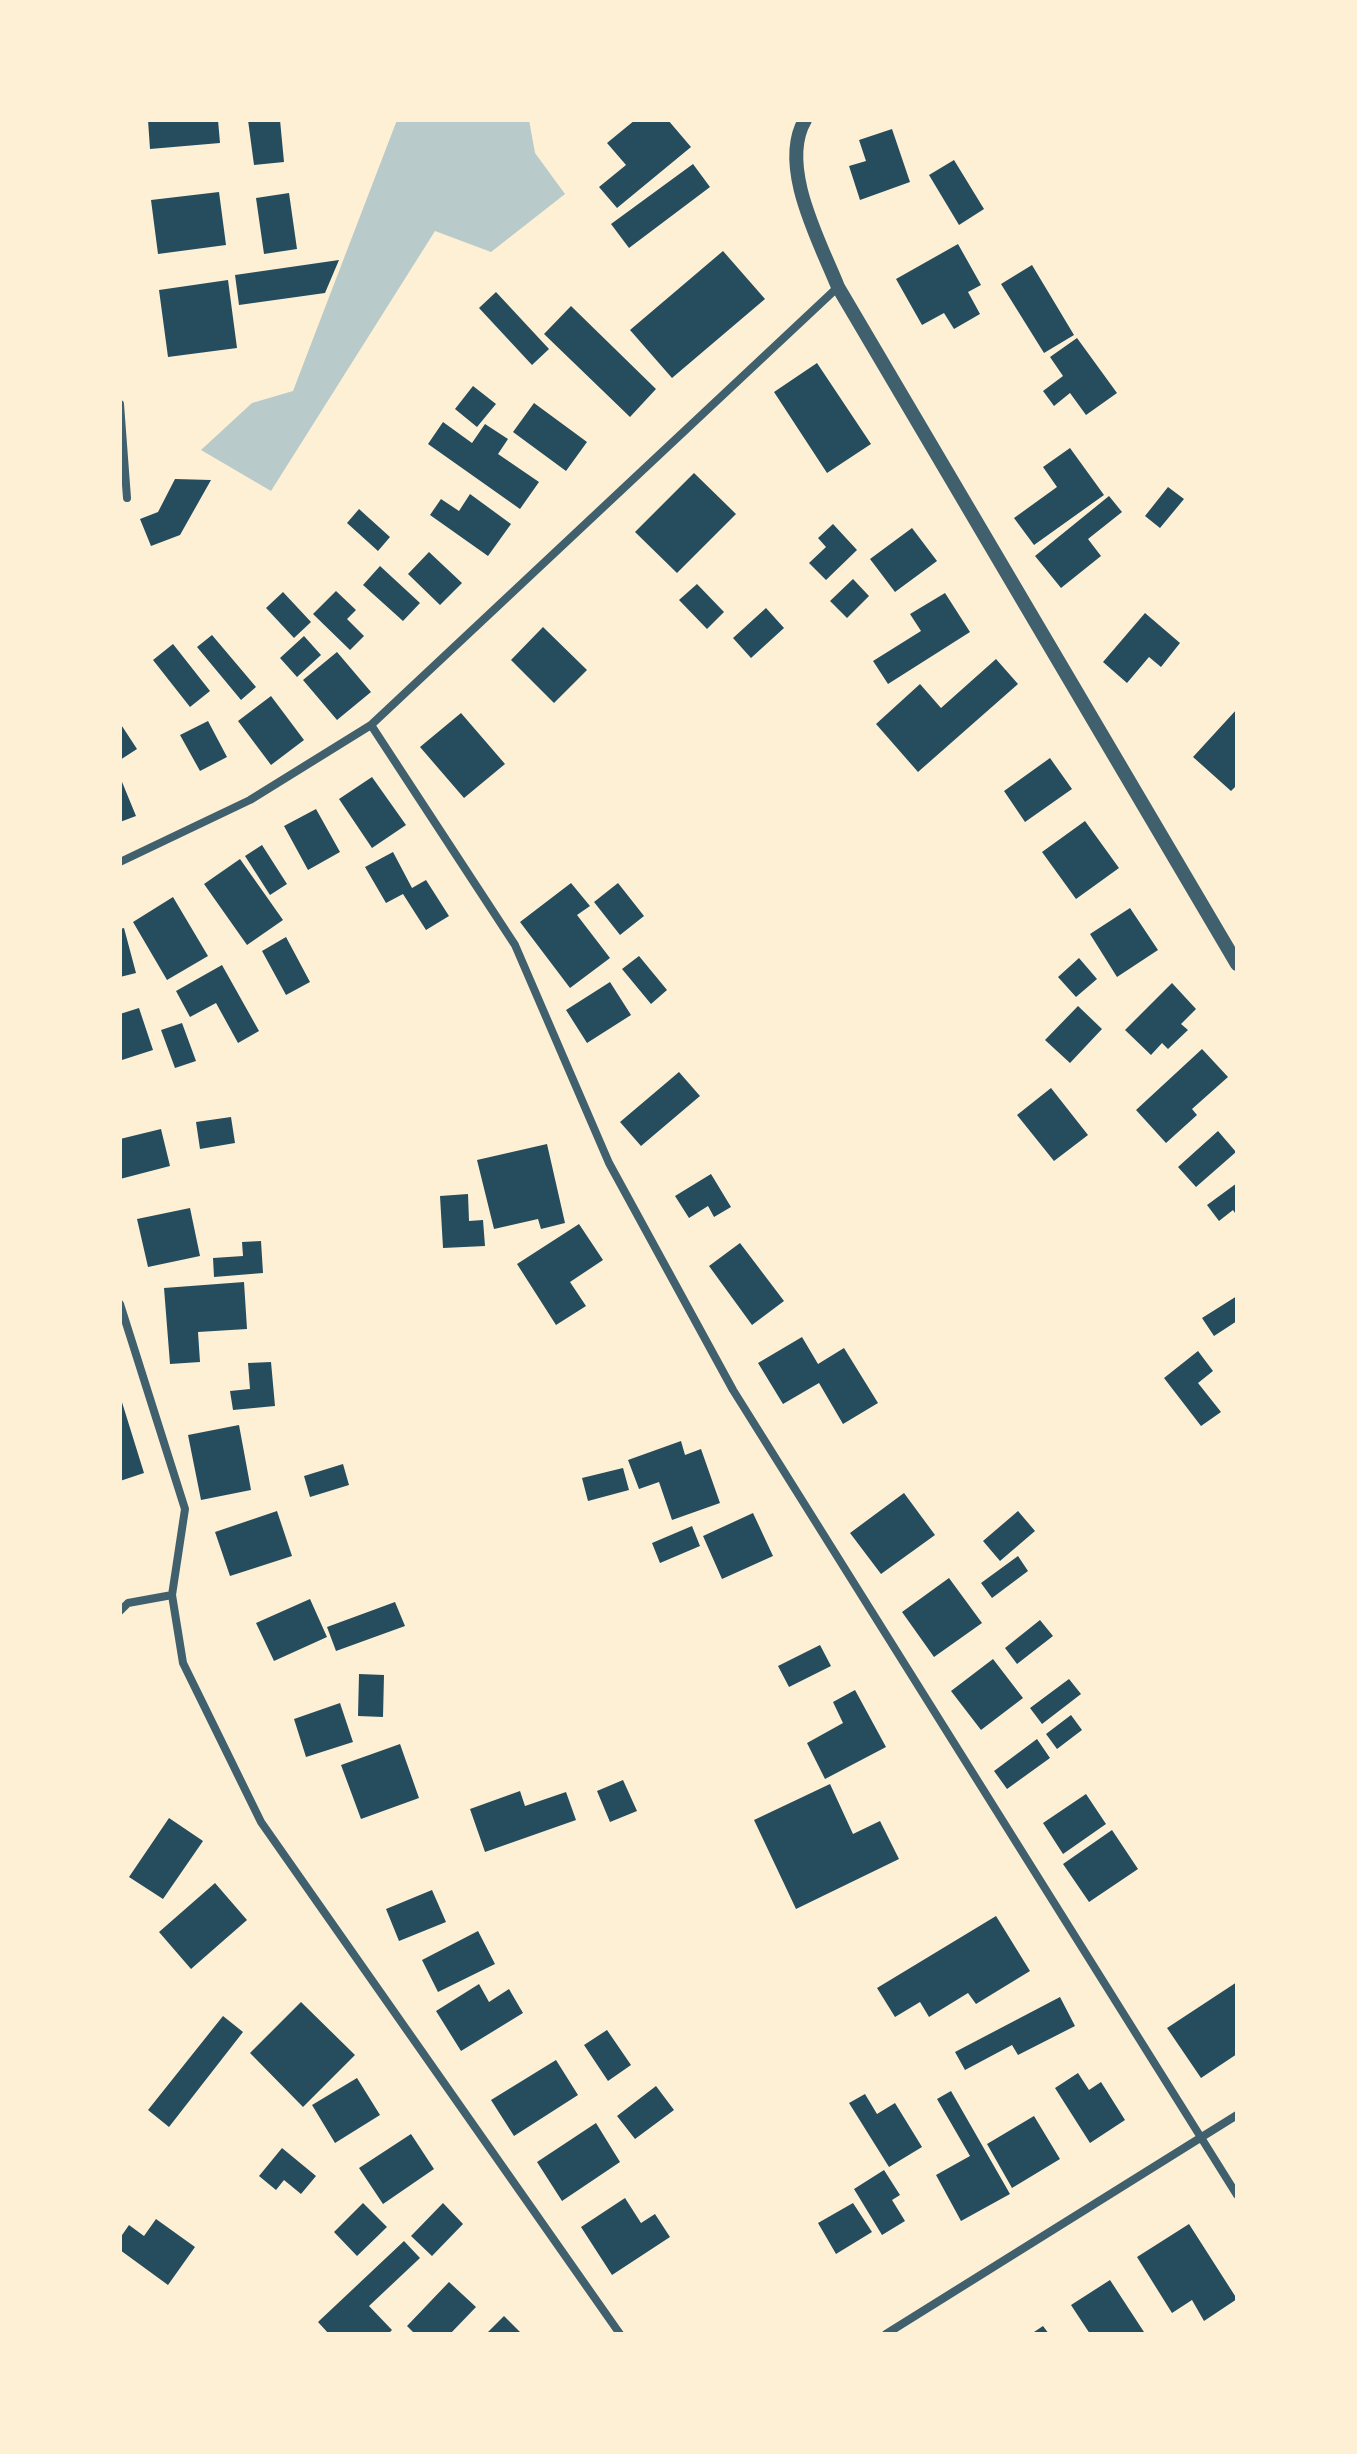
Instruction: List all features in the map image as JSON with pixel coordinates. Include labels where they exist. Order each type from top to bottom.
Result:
[{"type":"street","points":[[805,120],[797,133],[798,184],[838,287],[1237,964]]},
{"type":"street","points":[[120,862],[250,800],[371,725],[838,287]]},
{"type":"street","points":[[120,404],[127,498]]},
{"type":"street","points":[[371,725],[515,945],[609,1163],[733,1390],[1237,2195]]},
{"type":"street","points":[[120,1304],[185,1509],[172,1595],[183,1663],[261,1822],[620,2334]]},
{"type":"street","points":[[120,1611],[128,1603],[172,1595]]},
{"type":"street","points":[[886,2334],[1237,2115]]},
{"type":"shaded area","points":[[397,120],[529,120],[535,153],[565,194],[491,252],[435,231],[271,491],[201,450],[252,403],[293,391]]},
{"type":"building","points":[[148,120],[218,120],[220,143],[150,149]]},
{"type":"building","points":[[248,120],[280,120],[284,162],[254,165]]},
{"type":"building","points":[[635,120],[668,120],[691,147],[617,208],[599,187],[626,165],[607,143]]},
{"type":"building","points":[[892,129],[910,182],[860,200],[849,166],[866,161],[859,140]]},
{"type":"building","points":[[954,160],[984,209],[959,225],[929,175]]},
{"type":"building","points":[[693,164],[710,187],[629,248],[611,224]]},
{"type":"building","points":[[219,192],[226,245],[158,254],[151,200]]},
{"type":"building","points":[[289,193],[297,249],[264,254],[256,198]]},
{"type":"building","points":[[958,244],[981,285],[968,292],[980,314],[954,329],[944,313],[922,325],[896,279]]},
{"type":"building","points":[[723,251],[765,299],[672,378],[630,330]]},
{"type":"building","points":[[339,260],[325,293],[239,305],[235,275]]},
{"type":"building","points":[[1032,265],[1074,335],[1044,353],[1001,284]]},
{"type":"building","points":[[228,280],[237,348],[168,357],[159,290]]},
{"type":"building","points":[[496,292],[549,349],[532,365],[479,308]]},
{"type":"building","points":[[571,306],[656,389],[630,417],[544,334]]},
{"type":"building","points":[[1077,338],[1117,393],[1086,415],[1070,393],[1054,406],[1043,391],[1063,376],[1050,357]]},
{"type":"building","points":[[817,363],[871,444],[827,473],[774,392]]},
{"type":"building","points":[[473,386],[496,404],[477,427],[455,409]]},
{"type":"building","points":[[534,403],[587,442],[566,471],[513,432]]},
{"type":"building","points":[[443,422],[472,443],[485,424],[508,439],[498,454],[539,482],[520,509],[428,444]]},
{"type":"building","points":[[1070,448],[1104,495],[1034,545],[1014,518],[1057,487],[1043,467]]},
{"type":"building","points":[[694,473],[736,514],[677,573],[635,532]]},
{"type":"building","points":[[175,479],[211,480],[180,535],[151,546],[140,519],[158,512]]},
{"type":"building","points":[[1168,487],[1184,499],[1160,528],[1145,516]]},
{"type":"building","points":[[470,494],[511,524],[488,556],[430,515],[441,499],[459,511]]},
{"type":"building","points":[[1109,496],[1122,512],[1088,539],[1101,556],[1061,588],[1035,556]]},
{"type":"building","points":[[359,509],[390,537],[378,551],[347,523]]},
{"type":"building","points":[[833,524],[857,550],[826,580],[809,563],[826,547],[818,538]]},
{"type":"building","points":[[912,528],[937,561],[895,592],[870,559]]},
{"type":"building","points":[[429,552],[462,583],[440,605],[408,574]]},
{"type":"building","points":[[380,566],[420,603],[403,621],[363,585]]},
{"type":"building","points":[[853,579],[869,596],[847,618],[830,601]]},
{"type":"building","points":[[697,584],[724,612],[707,629],[679,600]]},
{"type":"building","points":[[336,591],[356,610],[347,619],[364,636],[350,650],[313,614]]},
{"type":"building","points":[[283,592],[311,622],[294,638],[266,608]]},
{"type":"building","points":[[945,593],[970,632],[888,684],[873,661],[921,631],[910,614]]},
{"type":"building","points":[[766,608],[784,628],[751,658],[733,638]]},
{"type":"building","points":[[1145,613],[1180,643],[1161,667],[1149,657],[1127,683],[1103,662]]},
{"type":"building","points":[[543,627],[587,670],[554,703],[511,660]]},
{"type":"building","points":[[212,635],[256,687],[241,700],[197,647]]},
{"type":"building","points":[[304,636],[321,655],[297,677],[280,658]]},
{"type":"building","points":[[173,644],[210,691],[190,707],[153,660]]},
{"type":"building","points":[[337,652],[371,692],[337,720],[303,680]]},
{"type":"building","points":[[996,659],[1018,684],[918,772],[876,724],[920,684],[941,708]]},
{"type":"building","points":[[271,696],[304,740],[271,765],[238,721]]},
{"type":"building","points":[[1237,709],[1237,785],[1231,791],[1193,757]]},
{"type":"building","points":[[461,713],[505,764],[464,798],[420,747]]},
{"type":"building","points":[[208,721],[227,757],[200,771],[180,735]]},
{"type":"building","points":[[120,723],[137,749],[120,760]]},
{"type":"building","points":[[1050,758],[1072,789],[1025,822],[1004,791]]},
{"type":"building","points":[[120,777],[136,816],[120,822]]},
{"type":"building","points":[[372,777],[406,825],[372,848],[339,799]]},
{"type":"building","points":[[316,809],[340,852],[308,870],[284,826]]},
{"type":"building","points":[[1085,821],[1119,868],[1076,899],[1042,852]]},
{"type":"building","points":[[262,845],[287,884],[270,895],[245,856]]},
{"type":"building","points":[[393,852],[412,888],[426,880],[449,916],[426,930],[403,894],[386,903],[365,867]]},
{"type":"building","points":[[240,859],[283,920],[247,945],[204,884]]},
{"type":"building","points":[[571,883],[590,906],[577,915],[610,958],[570,988],[520,922]]},
{"type":"building","points":[[618,883],[644,916],[620,935],[594,902]]},
{"type":"building","points":[[173,897],[208,956],[167,980],[133,922]]},
{"type":"building","points":[[1130,908],[1158,950],[1117,977],[1090,934]]},
{"type":"building","points":[[124,928],[136,973],[120,977],[120,929]]},
{"type":"building","points":[[286,937],[310,982],[286,995],[262,951]]},
{"type":"building","points":[[639,956],[667,990],[651,1004],[622,969]]},
{"type":"building","points":[[1079,958],[1097,979],[1076,997],[1058,977]]},
{"type":"building","points":[[222,965],[259,1031],[238,1043],[216,1003],[190,1017],[176,991]]},
{"type":"building","points":[[610,982],[631,1015],[587,1043],[566,1010]]},
{"type":"building","points":[[1172,983],[1196,1009],[1181,1024],[1188,1030],[1168,1049],[1162,1043],[1151,1055],[1125,1030]]},
{"type":"building","points":[[1078,1006],[1102,1029],[1070,1063],[1045,1040]]},
{"type":"building","points":[[139,1008],[153,1050],[122,1060],[120,1014]]},
{"type":"building","points":[[182,1023],[196,1061],[175,1068],[161,1030]]},
{"type":"building","points":[[1202,1049],[1228,1077],[1192,1109],[1197,1115],[1166,1143],[1136,1110]]},
{"type":"building","points":[[679,1072],[700,1096],[641,1146],[620,1122]]},
{"type":"building","points":[[1051,1088],[1088,1135],[1054,1161],[1017,1115]]},
{"type":"building","points":[[231,1117],[235,1143],[200,1149],[196,1122]]},
{"type":"building","points":[[161,1129],[170,1166],[120,1179],[120,1139]]},
{"type":"building","points":[[1218,1131],[1236,1152],[1196,1187],[1178,1167]]},
{"type":"building","points":[[547,1144],[565,1223],[541,1229],[538,1219],[494,1229],[477,1160]]},
{"type":"building","points":[[711,1174],[731,1207],[714,1217],[708,1206],[689,1218],[675,1196]]},
{"type":"building","points":[[1237,1183],[1237,1216],[1233,1210],[1219,1221],[1207,1205]]},
{"type":"building","points":[[468,1194],[469,1221],[483,1220],[485,1246],[443,1248],[440,1196]]},
{"type":"building","points":[[190,1208],[200,1256],[148,1267],[137,1219]]},
{"type":"building","points":[[579,1224],[603,1260],[570,1282],[586,1306],[556,1325],[517,1264]]},
{"type":"building","points":[[261,1241],[263,1273],[214,1277],[213,1258],[243,1256],[242,1242]]},
{"type":"building","points":[[740,1243],[784,1301],[752,1325],[709,1266]]},
{"type":"building","points":[[244,1282],[247,1329],[198,1332],[200,1362],[170,1364],[164,1288]]},
{"type":"building","points":[[1237,1296],[1237,1321],[1214,1336],[1202,1318]]},
{"type":"building","points":[[802,1337],[818,1364],[844,1348],[878,1403],[843,1424],[819,1383],[783,1404],[758,1363]]},
{"type":"building","points":[[1198,1351],[1213,1371],[1198,1383],[1221,1412],[1201,1426],[1164,1378]]},
{"type":"building","points":[[271,1362],[275,1406],[233,1410],[230,1391],[250,1389],[248,1363]]},
{"type":"building","points":[[120,1400],[144,1473],[120,1481]]},
{"type":"building","points":[[239,1425],[251,1490],[201,1500],[188,1435]]},
{"type":"building","points":[[681,1441],[685,1455],[701,1449],[720,1503],[672,1520],[659,1482],[639,1489],[628,1460]]},
{"type":"building","points":[[343,1464],[349,1485],[310,1497],[304,1476]]},
{"type":"building","points":[[623,1468],[629,1490],[588,1501],[582,1478]]},
{"type":"building","points":[[904,1493],[935,1535],[881,1574],[850,1533]]},
{"type":"building","points":[[277,1511],[292,1556],[230,1576],[215,1532]]},
{"type":"building","points":[[1018,1511],[1035,1531],[1000,1561],[983,1541]]},
{"type":"building","points":[[753,1513],[773,1556],[722,1579],[703,1536]]},
{"type":"building","points":[[692,1526],[700,1546],[660,1563],[652,1543]]},
{"type":"building","points":[[1018,1556],[1028,1571],[992,1598],[981,1583]]},
{"type":"building","points":[[949,1578],[982,1623],[934,1657],[902,1612]]},
{"type":"building","points":[[310,1599],[327,1637],[274,1661],[256,1623]]},
{"type":"building","points":[[395,1602],[405,1626],[336,1651],[327,1627]]},
{"type":"building","points":[[1040,1620],[1053,1636],[1017,1664],[1005,1648]]},
{"type":"building","points":[[820,1645],[831,1666],[789,1687],[778,1666]]},
{"type":"building","points":[[993,1659],[1023,1698],[981,1730],[951,1691]]},
{"type":"building","points":[[359,1674],[384,1675],[383,1717],[358,1716]]},
{"type":"building","points":[[1069,1679],[1081,1694],[1042,1724],[1030,1708]]},
{"type":"building","points":[[855,1690],[886,1747],[825,1779],[807,1743],[843,1723],[833,1702]]},
{"type":"building","points":[[340,1703],[353,1742],[306,1757],[294,1719]]},
{"type":"building","points":[[1071,1715],[1082,1730],[1057,1749],[1046,1734]]},
{"type":"building","points":[[1037,1739],[1050,1758],[1007,1789],[994,1771]]},
{"type":"building","points":[[400,1744],[419,1798],[361,1819],[341,1765]]},
{"type":"building","points":[[623,1780],[637,1811],[610,1822],[597,1791]]},
{"type":"building","points":[[830,1784],[853,1834],[880,1821],[899,1859],[796,1909],[754,1820]]},
{"type":"building","points":[[520,1791],[525,1806],[566,1792],[576,1820],[485,1852],[470,1809]]},
{"type":"building","points":[[1086,1794],[1106,1824],[1063,1854],[1043,1823]]},
{"type":"building","points":[[169,1818],[203,1841],[163,1899],[129,1877]]},
{"type":"building","points":[[1112,1830],[1138,1869],[1089,1902],[1063,1864]]},
{"type":"building","points":[[215,1883],[247,1920],[191,1969],[159,1932]]},
{"type":"building","points":[[432,1890],[446,1922],[399,1941],[386,1909]]},
{"type":"building","points":[[996,1916],[1030,1971],[976,2004],[968,1993],[929,2017],[920,2002],[895,2017],[877,1988]]},
{"type":"building","points":[[478,1931],[495,1964],[438,1992],[422,1960]]},
{"type":"building","points":[[1237,1982],[1237,2054],[1201,2078],[1167,2028]]},
{"type":"building","points":[[479,1984],[489,2002],[509,1989],[523,2013],[461,2051],[436,2011]]},
{"type":"building","points":[[1060,1997],[1075,2026],[1018,2055],[1012,2045],[965,2070],[955,2052]]},
{"type":"building","points":[[301,2002],[355,2055],[303,2107],[250,2053]]},
{"type":"building","points":[[223,2016],[243,2032],[169,2127],[148,2110]]},
{"type":"building","points":[[607,2030],[631,2065],[608,2081],[584,2045]]},
{"type":"building","points":[[556,2060],[578,2095],[514,2136],[491,2100]]},
{"type":"building","points":[[1078,2073],[1089,2090],[1101,2082],[1125,2120],[1090,2143],[1055,2088]]},
{"type":"building","points":[[357,2078],[380,2115],[335,2143],[312,2105]]},
{"type":"building","points":[[656,2086],[674,2110],[635,2139],[617,2116]]},
{"type":"building","points":[[951,2091],[1010,2194],[961,2221],[936,2175],[970,2156],[937,2099]]},
{"type":"building","points":[[865,2094],[877,2114],[895,2103],[922,2147],[889,2167],[849,2103]]},
{"type":"building","points":[[1034,2116],[1060,2159],[1012,2188],[987,2144]]},
{"type":"building","points":[[596,2123],[620,2162],[562,2201],[537,2162]]},
{"type":"building","points":[[411,2134],[434,2169],[383,2204],[359,2168]]},
{"type":"building","points":[[282,2148],[316,2176],[301,2194],[284,2180],[276,2190],[259,2176]]},
{"type":"building","points":[[884,2170],[900,2195],[892,2200],[905,2221],[882,2235],[854,2189]]},
{"type":"building","points":[[625,2198],[641,2223],[655,2214],[670,2237],[612,2275],[581,2227]]},
{"type":"building","points":[[363,2203],[387,2227],[357,2256],[334,2232]]},
{"type":"building","points":[[443,2203],[463,2224],[432,2256],[411,2236]]},
{"type":"building","points":[[853,2203],[872,2232],[836,2254],[818,2223]]},
{"type":"building","points":[[156,2219],[195,2247],[168,2285],[120,2250],[120,2238],[129,2225],[144,2236]]},
{"type":"building","points":[[1189,2224],[1237,2299],[1204,2321],[1192,2300],[1172,2313],[1137,2257]]},
{"type":"building","points":[[404,2241],[420,2258],[369,2306],[392,2330],[388,2334],[329,2334],[318,2322]]},
{"type":"building","points":[[1110,2280],[1144,2332],[1141,2334],[1090,2334],[1071,2305]]},
{"type":"building","points":[[449,2282],[476,2307],[450,2334],[415,2334],[407,2326]]},
{"type":"building","points":[[504,2316],[522,2334],[486,2334]]},
{"type":"building","points":[[1043,2326],[1049,2334],[1031,2334]]}]
